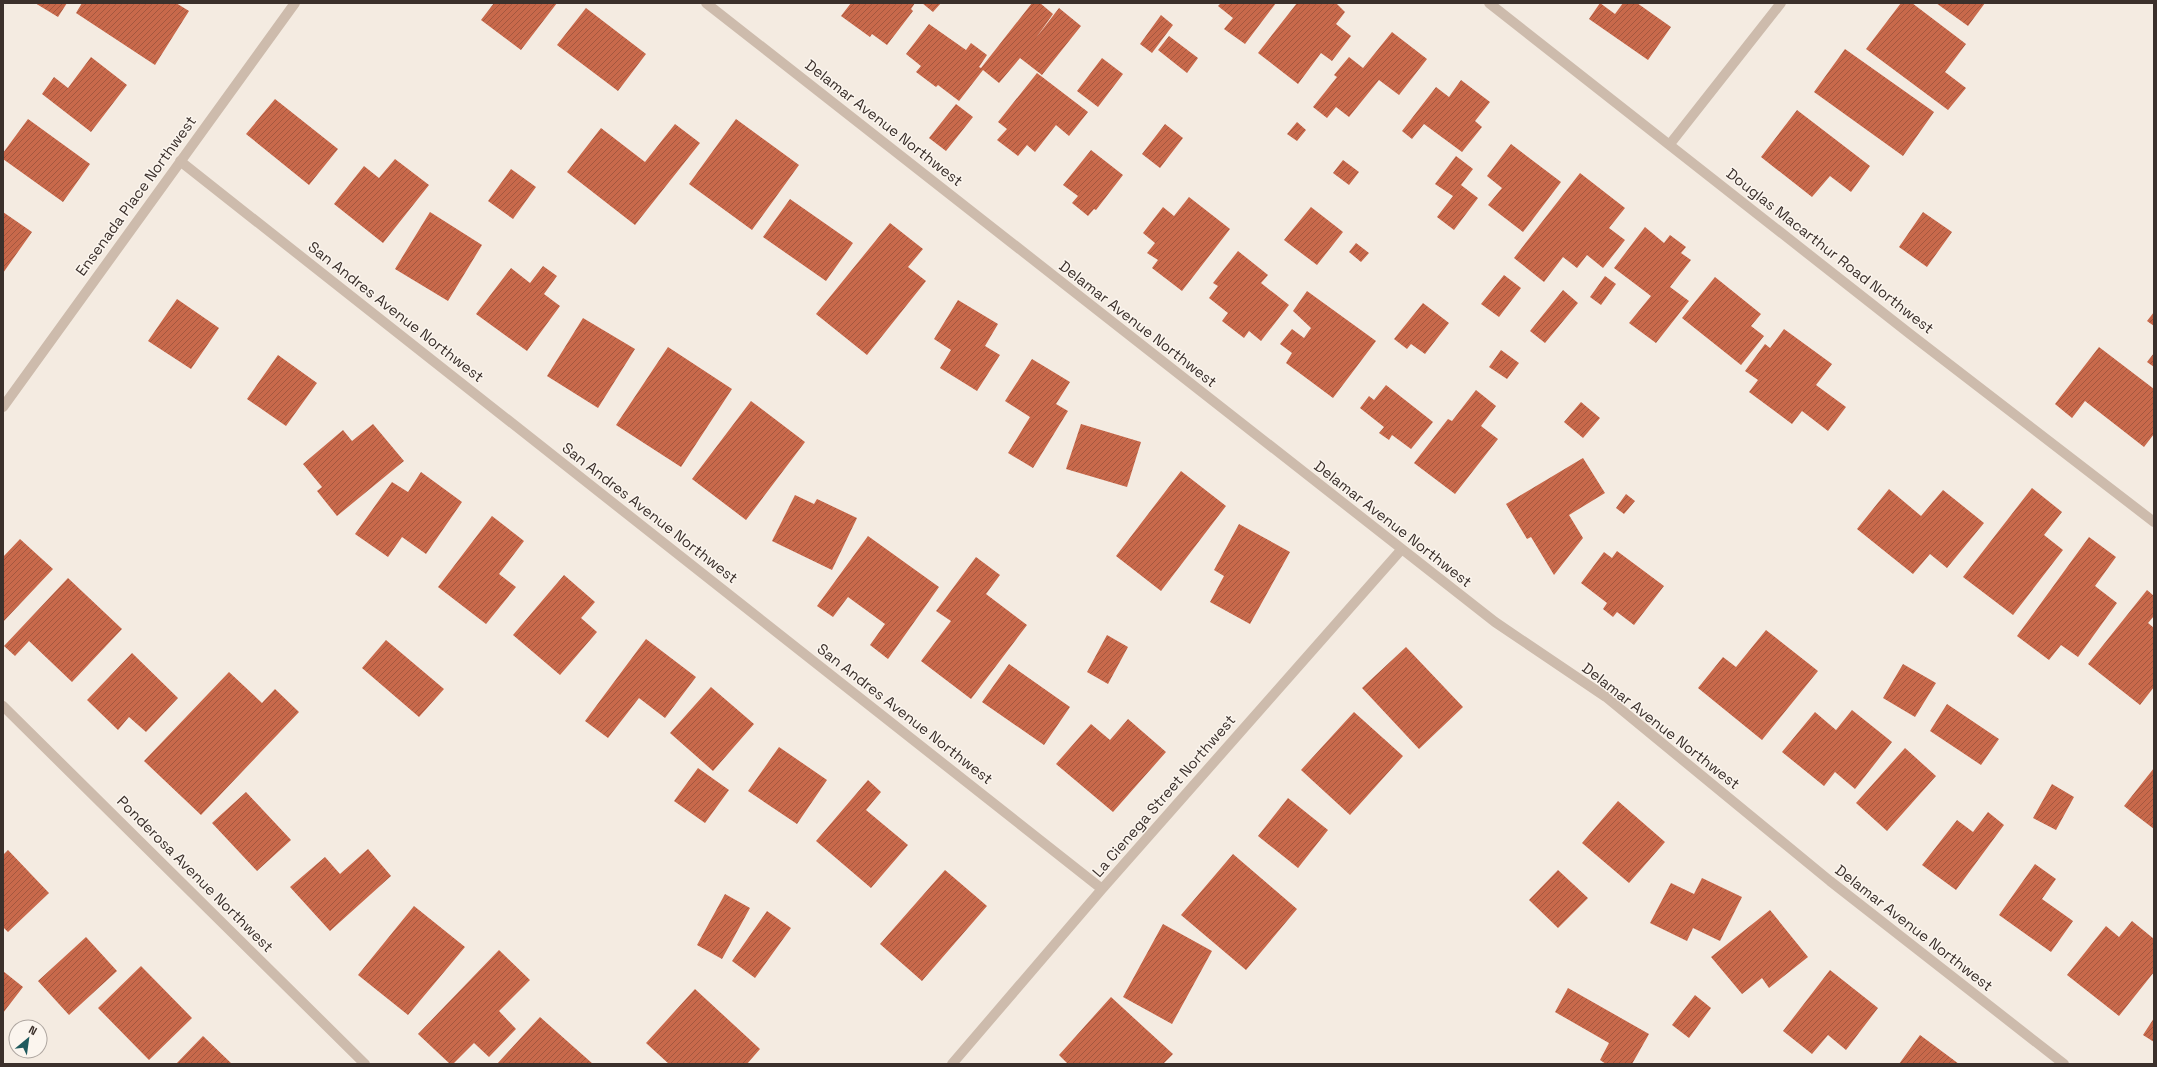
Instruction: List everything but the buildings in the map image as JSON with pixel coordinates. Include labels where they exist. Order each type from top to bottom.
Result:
[{"type":"street","name":"Ensenada Place Northwest","points":[[3,407],[295,3]]},
{"type":"street","name":"Delamar Avenue Northwest","points":[[706,3],[1401,550],[1495,622],[1606,697],[1830,881],[2064,1064]]},
{"type":"street","name":"Douglas Macarthur Road Northwest","points":[[1488,3],[1670,144],[1910,334],[2154,522]]},
{"type":"street","points":[[1670,144],[1781,3]]},
{"type":"street","name":"San Andres Avenue Northwest","points":[[180,161],[1102,889]]},
{"type":"street","name":"La Cienega Street Northwest","points":[[952,1064],[1102,889],[1401,550]]},
{"type":"street","name":"Ponderosa Avenue Northwest","points":[[3,706],[365,1064]]}]
